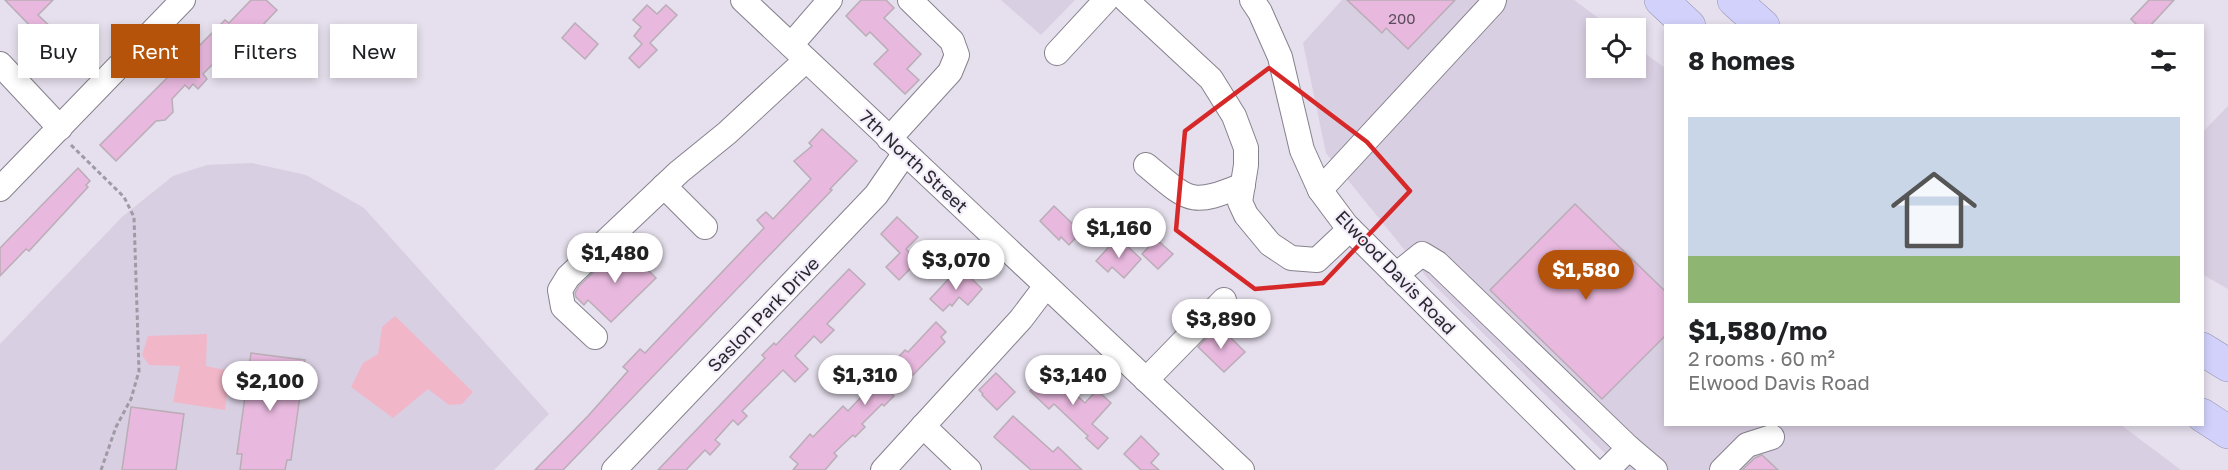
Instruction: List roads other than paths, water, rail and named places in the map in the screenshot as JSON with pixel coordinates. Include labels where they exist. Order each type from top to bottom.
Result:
[{"type":"highway","points":[[1661,0],[1687,24]]},
{"type":"highway","points":[[1734,0],[1761,24]]},
{"type":"highway","points":[[2204,350],[2228,365]]},
{"type":"highway","points":[[2204,416],[2228,432]]},
{"type":"street","points":[[0,189],[183,0]]},
{"type":"street","name":"7th North Street","points":[[743,0],[1242,470]]},
{"type":"street","points":[[595,337],[563,308],[560,290],[568,278],[664,186],[727,133],[798,52],[830,0]]},
{"type":"street","name":"Saslon Park Drive","points":[[614,470],[876,195],[897,146],[950,72],[957,55],[952,41],[910,0]]},
{"type":"street","points":[[1057,53],[1106,0]]},
{"type":"street","points":[[1126,0],[1211,79],[1234,116],[1246,148],[1246,165],[1240,202],[1246,214],[1269,244],[1291,258],[1317,260],[1350,229]]},
{"type":"street","name":"Elwood Davis Road","points":[[1252,0],[1260,12],[1280,57],[1302,150],[1320,190],[1350,229],[1593,470]]},
{"type":"street","points":[[1320,190],[1494,0]]},
{"type":"street","points":[[0,64],[57,130]]},
{"type":"street","points":[[1146,165],[1176,190],[1200,200],[1214,197],[1243,184]]},
{"type":"street","points":[[664,186],[705,227]]},
{"type":"street","points":[[1396,275],[1422,254],[1437,262],[1629,448],[1655,470]]},
{"type":"street","points":[[883,470],[1021,319],[1047,286]]},
{"type":"street","points":[[1146,380],[1224,300]]},
{"type":"street","points":[[923,426],[969,470]]},
{"type":"street","points":[[1722,470],[1747,445],[1772,437]]},
{"type":"street","points":[[1607,470],[1629,448]]}]
